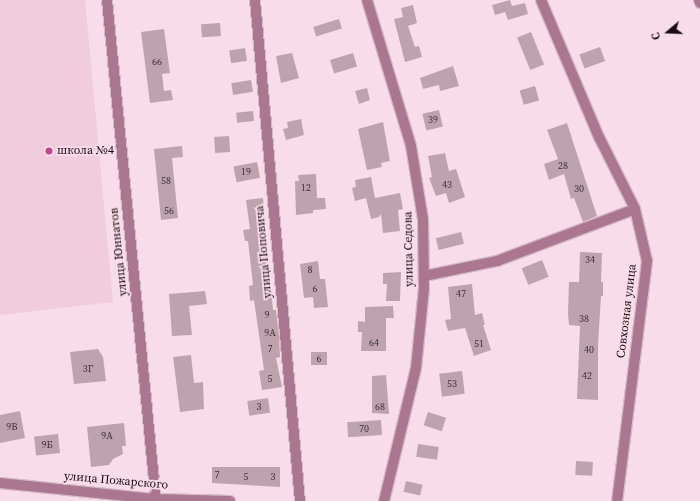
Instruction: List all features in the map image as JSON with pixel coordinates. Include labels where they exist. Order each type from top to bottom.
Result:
[{"type":"street","name":"улица Юннатов","points":[[107,0],[156,500]]},
{"type":"street","name":"улица Поповича","points":[[255,0],[300,501]]},
{"type":"street","name":"улица Седова","points":[[367,0],[411,146],[423,219],[424,276],[416,368],[384,501]]},
{"type":"street","name":"Совхозная улица","points":[[541,0],[599,137],[635,210],[647,262],[617,501]]},
{"type":"street","points":[[424,276],[497,261],[635,210]]},
{"type":"street","name":"улица Пожарского","points":[[0,483],[156,500],[230,501]]},
{"type":"shaded area","name":"школа №4","points":[[0,0],[85,0],[113,302],[0,315]]},
{"type":"building","points":[[510,0],[512,6],[525,3],[528,14],[508,20],[505,12],[495,15],[492,5]]},
{"type":"building","points":[[413,5],[417,23],[408,26],[415,47],[419,46],[422,57],[405,62],[394,19],[403,17],[401,8]]},
{"type":"building","points":[[339,19],[342,29],[316,36],[313,27]]},
{"type":"building","points":[[220,23],[221,36],[202,37],[201,24]]},
{"type":"building","points":[[164,29],[170,73],[162,74],[164,91],[171,90],[173,100],[150,103],[141,32]]},
{"type":"building","points":[[531,32],[544,64],[530,70],[517,38]]},
{"type":"building","points":[[600,47],[605,61],[584,69],[579,55]]},
{"type":"building","points":[[245,48],[247,61],[231,63],[229,51]]},
{"type":"building","points":[[292,53],[299,78],[281,83],[276,56]]},
{"type":"building","points":[[353,53],[357,66],[334,73],[330,60]]},
{"type":"building","points":[[453,66],[459,86],[440,91],[439,85],[423,89],[420,78]]},
{"type":"building","points":[[251,80],[253,92],[233,95],[231,83]]},
{"type":"building","points":[[535,86],[539,100],[524,105],[520,90]]},
{"type":"building","points":[[367,88],[370,100],[359,104],[355,91]]},
{"type":"building","points":[[439,110],[443,127],[426,130],[422,114]]},
{"type":"building","points":[[253,111],[254,121],[237,123],[236,113]]},
{"type":"building","points":[[301,119],[304,135],[286,140],[283,129],[288,128],[287,122]]},
{"type":"building","points":[[383,122],[390,161],[381,163],[382,167],[367,170],[358,129]]},
{"type":"building","points":[[567,123],[597,216],[583,222],[574,198],[571,199],[564,174],[549,180],[544,164],[558,159],[547,130]]},
{"type":"building","points":[[229,136],[230,152],[215,153],[214,137]]},
{"type":"building","points":[[182,146],[183,157],[172,158],[178,218],[161,220],[154,149]]},
{"type":"building","points":[[445,153],[449,171],[456,169],[465,197],[449,203],[446,193],[436,196],[429,178],[432,177],[428,156]]},
{"type":"building","points":[[257,162],[260,178],[236,182],[233,167]]},
{"type":"building","points":[[316,174],[317,198],[325,198],[326,209],[313,210],[313,213],[296,215],[295,181],[299,181],[298,175]]},
{"type":"building","points":[[371,177],[375,198],[400,193],[403,209],[398,210],[400,231],[383,233],[381,214],[379,217],[371,219],[366,198],[355,201],[352,188],[356,187],[355,180]]},
{"type":"building","points":[[263,198],[273,310],[276,310],[279,336],[280,357],[276,358],[282,387],[262,390],[259,371],[264,370],[254,300],[250,301],[249,286],[253,285],[248,241],[245,241],[243,230],[250,229],[246,200]]},
{"type":"building","points":[[461,232],[464,244],[439,250],[436,238]]},
{"type":"building","points":[[580,252],[602,253],[601,282],[603,282],[603,296],[601,296],[598,345],[598,400],[577,399],[580,326],[569,325],[568,313],[569,282],[579,282]]},
{"type":"building","points":[[542,260],[549,277],[528,285],[522,268]]},
{"type":"building","points":[[318,261],[320,279],[325,279],[328,307],[314,308],[313,297],[304,298],[300,264]]},
{"type":"building","points":[[401,272],[400,301],[386,301],[387,284],[383,284],[383,273]]},
{"type":"building","points":[[472,284],[475,315],[482,313],[485,325],[483,325],[491,350],[474,356],[465,328],[448,331],[445,320],[451,319],[448,287]]},
{"type":"building","points":[[205,291],[207,304],[189,306],[192,335],[172,336],[169,294]]},
{"type":"building","points":[[393,306],[394,318],[386,318],[386,351],[361,351],[362,332],[358,332],[358,321],[365,322],[365,307]]},
{"type":"building","points":[[98,349],[103,357],[106,381],[74,384],[70,352]]},
{"type":"building","points":[[311,352],[327,352],[327,365],[311,365]]},
{"type":"building","points":[[191,355],[194,383],[203,382],[204,409],[180,412],[173,357]]},
{"type":"building","points":[[462,371],[465,394],[442,397],[439,374]]},
{"type":"building","points":[[386,375],[389,414],[372,413],[372,376]]},
{"type":"building","points":[[268,398],[270,413],[249,416],[247,401]]},
{"type":"building","points":[[20,411],[25,438],[0,443],[0,415]]},
{"type":"building","points":[[428,412],[446,418],[442,431],[424,425]]},
{"type":"building","points":[[381,420],[382,435],[348,437],[347,422]]},
{"type":"building","points":[[124,423],[126,446],[122,446],[123,454],[113,459],[109,465],[91,467],[87,427]]},
{"type":"building","points":[[58,434],[60,453],[36,455],[34,437]]},
{"type":"building","points":[[418,444],[439,447],[437,460],[416,457]]},
{"type":"building","points":[[576,461],[593,462],[592,476],[575,475]]},
{"type":"building","points":[[212,467],[280,467],[280,487],[212,483]]},
{"type":"building","points":[[406,481],[423,485],[420,496],[404,492]]},
{"type":"place","name":"школа №4","points":[[49,151]]}]
